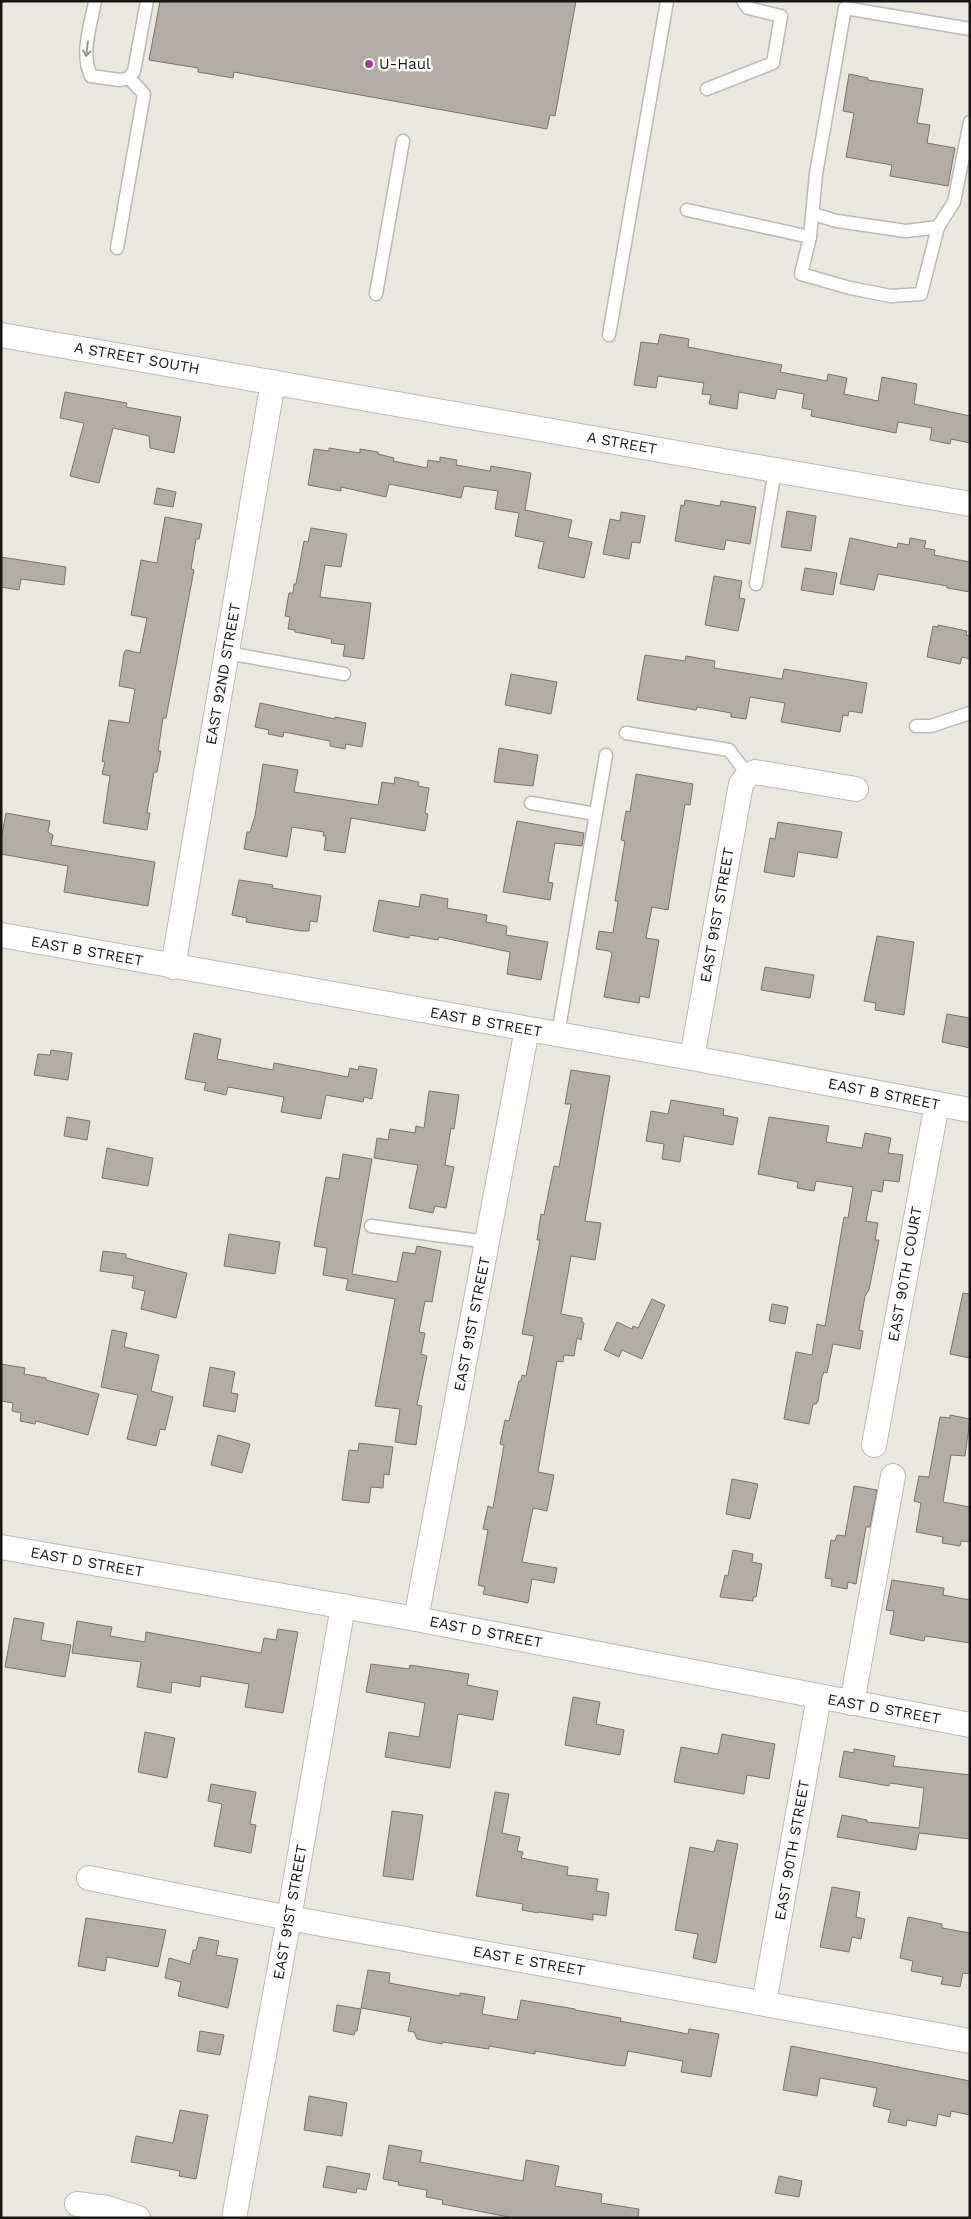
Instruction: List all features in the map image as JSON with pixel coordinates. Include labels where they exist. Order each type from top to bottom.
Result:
[{"type":"street","name":"A STREET SOUTH","points":[[1,335],[273,382]]},
{"type":"street","name":"A STREET","points":[[273,382],[970,504]]},
{"type":"street","name":"EAST 92ND STREET","points":[[173,967],[273,382]]},
{"type":"street","points":[[748,775],[755,772],[856,789]]},
{"type":"street","name":"EAST 91ST STREET","points":[[692,1058],[741,784],[748,775]]},
{"type":"street","name":"EAST B STREET","points":[[1,935],[692,1058],[970,1110]]},
{"type":"street","name":"EAST 91ST STREET","points":[[416,1619],[527,1029]]},
{"type":"street","name":"EAST 90TH COURT","points":[[874,1445],[936,1104]]},
{"type":"street","points":[[852,1703],[893,1476]]},
{"type":"street","name":"EAST D STREET","points":[[1,1546],[416,1619],[970,1725]]},
{"type":"street","name":"EAST 91ST STREET","points":[[234,2218],[289,1918],[343,1606]]},
{"type":"street","name":"EAST 90TH STREET","points":[[764,2003],[819,1697]]},
{"type":"street","name":"EAST E STREET","points":[[88,1878],[289,1918],[970,2041]]},
{"type":"street","points":[[77,2204],[107,2208],[138,2218]]},
{"type":"lane","points":[[95,1],[86,53],[86,66],[91,76],[120,80],[129,78],[134,71],[147,1]]},
{"type":"lane","points":[[609,334],[667,1]]},
{"type":"lane","points":[[707,89],[773,62],[781,16],[748,8],[742,1]]},
{"type":"lane","points":[[970,29],[845,8],[822,135],[810,237],[801,274],[850,288],[891,296],[921,294],[938,227],[954,202],[970,122]]},
{"type":"lane","points":[[116,248],[144,94],[129,78]]},
{"type":"lane","points":[[376,294],[403,141]]},
{"type":"lane","points":[[687,210],[810,237]]},
{"type":"lane","points":[[813,214],[838,221],[906,231],[938,227]]},
{"type":"lane","points":[[756,584],[775,470]]},
{"type":"lane","points":[[227,653],[344,674]]},
{"type":"lane","points":[[916,726],[931,726],[970,713]]},
{"type":"lane","points":[[626,733],[729,750],[748,775]]},
{"type":"lane","points":[[558,1034],[606,755]]},
{"type":"lane","points":[[531,803],[596,814]]},
{"type":"lane","points":[[371,1226],[487,1242]]},
{"type":"building","name":"U-Haul","points":[[160,1],[576,1],[555,116],[550,115],[547,129],[234,72],[233,78],[198,72],[198,68],[149,60]]},
{"type":"building","points":[[849,74],[868,78],[868,80],[923,89],[917,123],[930,125],[927,143],[955,148],[948,186],[890,176],[892,165],[846,157],[854,113],[843,111]]},
{"type":"building","points":[[660,334],[689,339],[688,347],[782,365],[780,372],[827,381],[828,374],[847,378],[844,394],[878,401],[882,377],[917,384],[914,404],[970,416],[970,443],[951,439],[950,444],[930,440],[932,428],[898,422],[896,433],[811,416],[812,410],[802,408],[804,394],[777,389],[775,399],[739,392],[737,409],[709,404],[711,395],[702,394],[704,383],[658,376],[656,388],[634,385],[641,342],[658,344]]},
{"type":"building","points":[[65,392],[127,403],[126,407],[181,417],[174,453],[150,448],[149,436],[113,428],[99,483],[70,476],[84,423],[60,418]]},
{"type":"building","points":[[329,448],[360,453],[360,449],[378,452],[378,454],[394,458],[393,461],[427,468],[428,460],[440,462],[440,457],[457,460],[456,465],[490,471],[491,466],[531,473],[525,510],[572,520],[568,537],[592,542],[584,578],[538,568],[544,542],[515,536],[519,513],[495,509],[498,491],[464,486],[461,498],[389,484],[386,497],[341,487],[341,491],[308,485],[314,449],[329,451]]},
{"type":"building","points":[[157,488],[176,492],[173,507],[154,504]]},
{"type":"building","points":[[685,500],[720,506],[721,501],[756,507],[750,544],[726,540],[724,550],[675,541],[681,505],[684,506]]},
{"type":"building","points":[[787,511],[816,516],[811,551],[781,547]]},
{"type":"building","points":[[621,512],[645,516],[640,543],[632,542],[629,559],[603,554],[610,519],[620,521]]},
{"type":"building","points":[[165,517],[202,524],[199,539],[196,539],[191,569],[194,570],[166,718],[163,718],[158,751],[161,751],[157,772],[154,772],[147,813],[150,813],[147,830],[103,823],[110,776],[102,774],[105,762],[102,761],[109,720],[129,723],[135,689],[119,686],[124,653],[126,650],[140,653],[147,618],[131,615],[141,560],[157,563]]},
{"type":"building","points":[[311,528],[347,534],[341,567],[325,565],[320,597],[371,603],[364,659],[343,656],[345,645],[331,643],[332,639],[288,629],[290,617],[285,616],[289,593],[293,593],[304,541],[308,542]]},
{"type":"building","points":[[850,538],[897,548],[898,543],[909,545],[910,538],[926,541],[924,548],[935,550],[934,555],[970,562],[970,592],[878,574],[874,590],[840,584]]},
{"type":"building","points":[[1,557],[66,567],[64,585],[21,579],[19,590],[1,587]]},
{"type":"building","points":[[805,568],[837,573],[833,595],[801,590]]},
{"type":"building","points":[[714,576],[742,581],[739,598],[745,599],[738,631],[705,625]]},
{"type":"building","points":[[938,625],[967,631],[966,635],[970,636],[970,659],[962,657],[960,664],[927,657],[933,626],[938,627]]},
{"type":"building","points":[[645,655],[685,661],[686,656],[715,661],[714,668],[782,679],[784,669],[867,683],[862,713],[849,711],[848,716],[843,715],[840,732],[781,722],[785,703],[750,697],[746,719],[731,717],[731,713],[697,707],[696,710],[637,700]]},
{"type":"building","points":[[511,674],[557,682],[551,714],[505,705]]},
{"type":"building","points":[[260,703],[335,719],[335,717],[366,723],[362,747],[346,744],[345,749],[330,746],[330,741],[284,732],[283,737],[268,734],[269,730],[255,727]]},
{"type":"building","points":[[499,748],[538,755],[533,786],[494,782]]},
{"type":"building","points":[[263,764],[298,770],[294,792],[378,805],[382,782],[394,784],[395,777],[419,782],[418,786],[429,788],[425,813],[428,814],[425,831],[351,818],[345,853],[324,850],[326,836],[323,836],[324,832],[292,827],[287,857],[244,849],[247,832],[250,832],[255,816]]},
{"type":"building","points":[[636,774],[693,784],[690,805],[685,804],[668,910],[652,907],[646,938],[659,940],[649,998],[640,996],[639,1003],[604,997],[612,953],[596,949],[599,931],[613,933],[618,901],[615,901],[625,841],[621,840],[626,811],[630,812]]},
{"type":"building","points":[[6,813],[50,821],[48,832],[53,835],[51,845],[155,862],[148,906],[64,892],[68,866],[1,854],[1,840]]},
{"type":"building","points":[[517,821],[584,833],[582,846],[555,843],[548,882],[553,883],[550,900],[503,892]]},
{"type":"building","points":[[778,822],[842,832],[837,858],[798,852],[794,877],[764,872],[770,838],[775,839]]},
{"type":"building","points":[[239,880],[273,885],[272,888],[321,896],[317,922],[310,921],[309,931],[301,931],[246,922],[247,918],[232,915]]},
{"type":"building","points":[[421,894],[448,899],[447,908],[487,915],[486,922],[507,926],[506,935],[548,942],[541,980],[507,974],[510,952],[439,937],[438,940],[410,935],[409,938],[373,931],[379,900],[419,907]]},
{"type":"building","points":[[877,936],[914,942],[904,1015],[875,1010],[876,1003],[864,1001]]},
{"type":"building","points":[[765,967],[814,975],[810,998],[761,990]]},
{"type":"building","points":[[947,1014],[970,1018],[970,1048],[942,1042]]},
{"type":"building","points":[[194,1033],[221,1039],[217,1059],[273,1070],[274,1063],[348,1077],[350,1068],[358,1070],[359,1066],[377,1069],[372,1099],[364,1097],[363,1102],[326,1095],[321,1119],[281,1112],[284,1097],[228,1087],[226,1095],[204,1090],[206,1083],[185,1079]]},
{"type":"building","points":[[51,1050],[72,1053],[68,1080],[34,1075],[38,1054],[50,1055]]},
{"type":"building","points":[[571,1070],[610,1076],[585,1221],[601,1223],[595,1260],[571,1256],[561,1314],[582,1318],[584,1323],[581,1340],[577,1338],[574,1356],[564,1355],[563,1362],[557,1361],[538,1472],[554,1475],[547,1511],[533,1508],[522,1562],[557,1568],[554,1583],[532,1579],[528,1603],[483,1594],[485,1587],[478,1585],[488,1530],[483,1529],[488,1506],[493,1508],[504,1445],[500,1444],[505,1420],[509,1421],[519,1381],[521,1381],[522,1375],[526,1376],[534,1336],[522,1334],[540,1240],[537,1240],[541,1214],[544,1215],[554,1166],[559,1167],[571,1104],[565,1104]]},
{"type":"building","points":[[429,1091],[459,1095],[454,1129],[451,1128],[445,1165],[454,1167],[446,1208],[435,1206],[433,1213],[409,1208],[418,1165],[374,1158],[377,1138],[388,1140],[390,1129],[415,1133],[416,1126],[424,1128]]},
{"type":"building","points":[[671,1100],[724,1109],[723,1115],[738,1118],[733,1145],[684,1136],[680,1162],[662,1159],[664,1144],[646,1141],[651,1111],[668,1114]]},
{"type":"building","points":[[67,1117],[90,1121],[87,1140],[64,1136]]},
{"type":"building","points":[[769,1117],[829,1126],[826,1142],[862,1148],[865,1133],[891,1138],[888,1153],[903,1155],[899,1182],[884,1180],[882,1192],[872,1190],[866,1221],[878,1223],[875,1240],[879,1240],[869,1290],[865,1296],[859,1330],[863,1331],[860,1349],[833,1344],[827,1373],[824,1372],[822,1377],[818,1401],[816,1404],[813,1404],[809,1424],[784,1419],[796,1352],[812,1355],[817,1324],[825,1326],[844,1217],[848,1218],[853,1187],[816,1181],[814,1191],[797,1188],[798,1182],[758,1174]]},
{"type":"building","points":[[107,1148],[153,1158],[148,1186],[102,1178]]},
{"type":"building","points":[[343,1154],[372,1159],[352,1274],[397,1282],[403,1252],[415,1254],[417,1246],[441,1251],[432,1302],[425,1301],[419,1332],[425,1333],[421,1354],[427,1356],[417,1405],[422,1406],[416,1445],[395,1442],[400,1409],[375,1406],[395,1299],[346,1290],[348,1279],[323,1275],[327,1248],[314,1246],[326,1177],[339,1179]]},
{"type":"building","points":[[229,1234],[280,1242],[275,1274],[224,1266]]},
{"type":"building","points":[[103,1251],[126,1254],[126,1258],[187,1273],[176,1318],[141,1309],[145,1291],[132,1288],[134,1276],[100,1271]]},
{"type":"building","points":[[963,1293],[970,1294],[970,1358],[950,1354]]},
{"type":"building","points":[[652,1299],[665,1305],[642,1359],[622,1350],[619,1357],[604,1350],[617,1322],[632,1329],[633,1326],[638,1328]]},
{"type":"building","points":[[772,1304],[788,1307],[785,1324],[769,1321]]},
{"type":"building","points":[[112,1330],[127,1333],[124,1347],[159,1355],[151,1391],[173,1397],[165,1430],[160,1429],[156,1446],[127,1439],[138,1395],[101,1387]]},
{"type":"building","points":[[1,1364],[25,1368],[24,1374],[46,1378],[46,1380],[99,1394],[88,1435],[36,1421],[35,1424],[20,1421],[21,1413],[12,1411],[13,1403],[1,1401]]},
{"type":"building","points":[[210,1367],[235,1372],[231,1393],[238,1394],[235,1412],[203,1406]]},
{"type":"building","points":[[950,1415],[970,1419],[965,1456],[951,1455],[943,1502],[970,1507],[970,1542],[961,1541],[960,1546],[942,1543],[943,1537],[916,1532],[921,1503],[914,1501],[919,1476],[929,1477],[940,1417],[950,1418]]},
{"type":"building","points":[[218,1435],[250,1444],[242,1473],[211,1465]]},
{"type":"building","points":[[359,1443],[393,1447],[389,1475],[384,1474],[383,1488],[371,1487],[369,1503],[342,1500],[349,1450],[358,1451]]},
{"type":"building","points":[[732,1479],[758,1484],[750,1519],[726,1514]]},
{"type":"building","points":[[854,1486],[877,1490],[870,1527],[866,1527],[856,1584],[848,1582],[847,1589],[831,1586],[832,1579],[825,1578],[831,1540],[835,1541],[837,1535],[845,1536]]},
{"type":"building","points":[[733,1550],[753,1554],[752,1562],[762,1564],[756,1597],[753,1597],[753,1601],[720,1597],[725,1575],[728,1576]]},
{"type":"building","points":[[892,1580],[944,1588],[943,1595],[970,1600],[970,1643],[925,1636],[924,1641],[890,1634],[894,1611],[886,1610]]},
{"type":"building","points":[[14,1618],[44,1623],[41,1640],[71,1645],[65,1677],[5,1667]]},
{"type":"building","points":[[77,1621],[112,1627],[110,1636],[145,1642],[146,1632],[261,1653],[264,1638],[276,1640],[278,1629],[298,1632],[283,1713],[245,1707],[249,1684],[201,1676],[200,1687],[172,1682],[171,1693],[137,1687],[141,1662],[72,1653]]},
{"type":"building","points":[[371,1664],[409,1669],[410,1665],[469,1674],[467,1685],[498,1691],[493,1720],[458,1714],[450,1768],[385,1757],[389,1732],[419,1737],[425,1703],[366,1692]]},
{"type":"building","points":[[573,1697],[600,1702],[596,1724],[624,1730],[620,1755],[565,1745]]},
{"type":"building","points":[[145,1732],[175,1738],[167,1778],[138,1772]]},
{"type":"building","points":[[722,1734],[775,1744],[769,1779],[747,1775],[744,1794],[674,1782],[681,1747],[718,1754]]},
{"type":"building","points":[[854,1749],[895,1756],[893,1766],[970,1775],[970,1839],[919,1833],[916,1850],[837,1837],[842,1815],[867,1820],[867,1822],[919,1828],[924,1788],[890,1783],[889,1786],[839,1777],[844,1751],[854,1753]]},
{"type":"building","points":[[211,1784],[256,1792],[250,1824],[256,1825],[251,1853],[214,1846],[222,1804],[208,1801]]},
{"type":"building","points":[[495,1792],[509,1794],[502,1833],[520,1837],[517,1851],[523,1852],[521,1858],[568,1867],[567,1875],[598,1879],[596,1891],[609,1893],[606,1916],[593,1914],[593,1920],[538,1913],[522,1910],[523,1904],[476,1896]]},
{"type":"building","points":[[392,1811],[423,1815],[413,1880],[383,1876]]},
{"type":"building","points":[[717,1840],[738,1844],[716,1963],[693,1958],[698,1934],[675,1930],[690,1847],[714,1852]]},
{"type":"building","points":[[832,1887],[860,1892],[856,1917],[865,1919],[861,1939],[852,1937],[849,1952],[820,1947]]},
{"type":"building","points":[[908,1917],[942,1924],[942,1928],[970,1933],[970,1974],[963,1973],[960,1987],[941,1984],[943,1977],[911,1971],[913,1961],[900,1958]]},
{"type":"building","points":[[86,1918],[166,1930],[158,1967],[107,1957],[105,1971],[78,1966]]},
{"type":"building","points":[[199,1937],[219,1941],[216,1955],[238,1959],[228,2008],[178,1996],[181,1982],[165,1978],[169,1958],[190,1964],[193,1950],[196,1950]]},
{"type":"building","points":[[368,1970],[390,1973],[389,1983],[460,1996],[460,1993],[485,1997],[482,2014],[517,2020],[521,2000],[621,2018],[620,2021],[688,2034],[689,2029],[719,2034],[711,2077],[681,2072],[683,2061],[628,2051],[625,2066],[535,2051],[535,2054],[489,2046],[489,2049],[442,2042],[442,2044],[417,2039],[414,2032],[408,2031],[411,2017],[361,2008]]},
{"type":"building","points":[[337,2005],[361,2009],[357,2031],[355,2031],[354,2035],[333,2031]]},
{"type":"building","points":[[200,2031],[224,2035],[220,2055],[197,2051]]},
{"type":"building","points":[[791,2046],[970,2081],[970,2115],[951,2111],[950,2117],[938,2114],[936,2126],[907,2120],[906,2126],[888,2122],[891,2110],[873,2106],[877,2088],[820,2078],[817,2096],[783,2090]]},
{"type":"building","points":[[309,2096],[347,2103],[342,2136],[304,2130]]},
{"type":"building","points":[[180,2110],[208,2115],[196,2179],[179,2176],[180,2171],[131,2162],[136,2136],[173,2143]]},
{"type":"building","points":[[389,2145],[422,2151],[420,2162],[523,2181],[526,2160],[559,2166],[555,2186],[602,2194],[601,2203],[639,2209],[638,2218],[514,2218],[442,2204],[443,2200],[426,2197],[427,2190],[398,2185],[399,2182],[383,2179]]},
{"type":"building","points":[[327,2166],[370,2174],[366,2190],[357,2188],[356,2193],[323,2187]]},
{"type":"building","points":[[779,2176],[802,2181],[799,2197],[775,2193]]},
{"type":"place","name":"U-Haul","points":[[369,64]]}]
